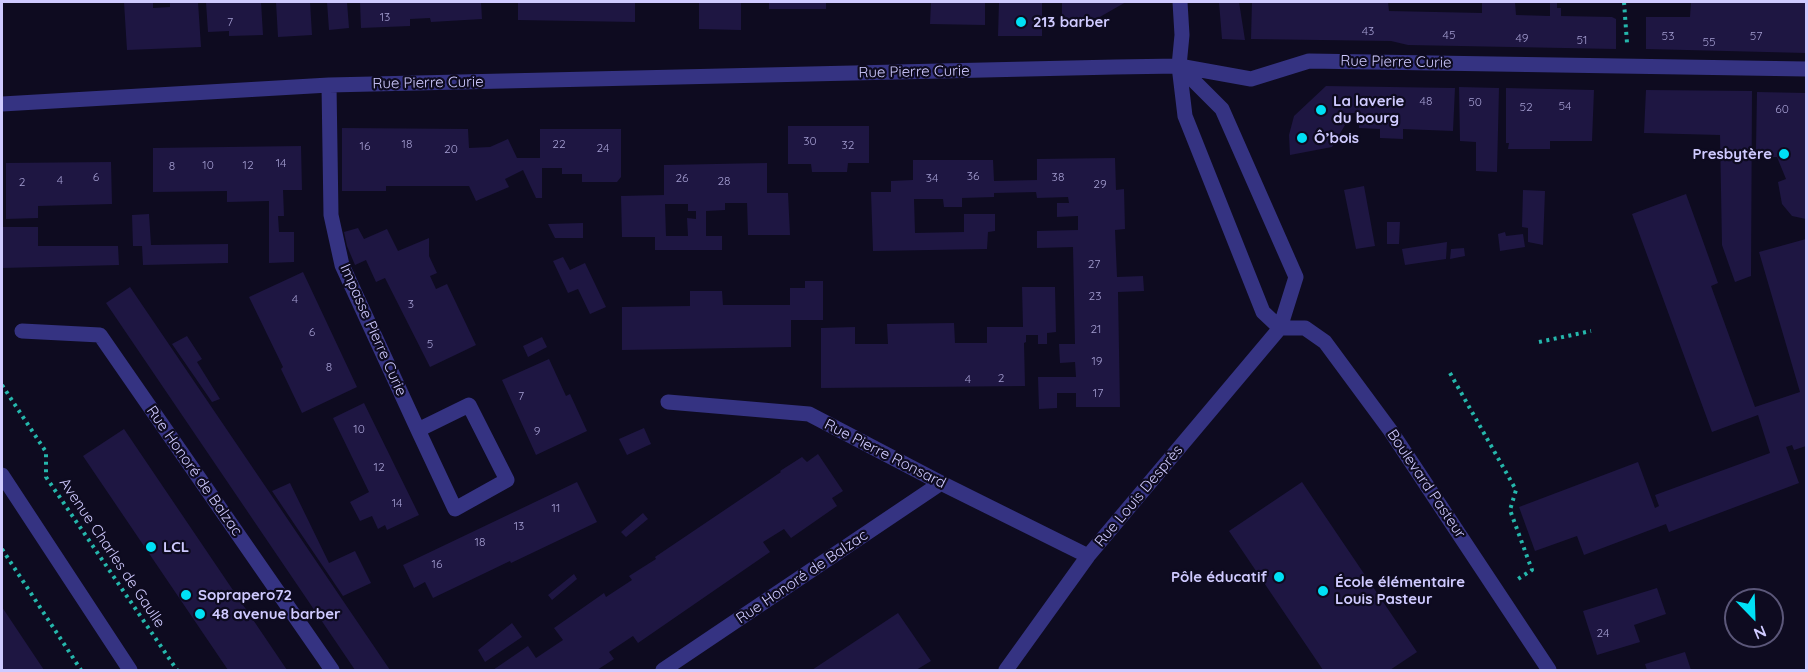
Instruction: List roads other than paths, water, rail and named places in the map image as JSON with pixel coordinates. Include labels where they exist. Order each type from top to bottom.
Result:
[{"type":"street","points":[[1179,66],[1222,109],[1296,277],[1280,328],[1263,312],[1185,116],[1179,66],[1182,35],[1180,2]]},
{"type":"street","name":"Rue Pierre Curie","points":[[2,104],[329,85],[1179,66],[1251,79],[1309,61],[1629,64],[1806,69]]},
{"type":"street","name":"Impasse Pierre Curie","points":[[329,85],[331,215],[342,265],[418,430],[455,509],[507,480],[468,405],[418,430]]},
{"type":"street","points":[[2,116],[18,103]]},
{"type":"street","name":"Rue Louis Desprès","points":[[1006,670],[1088,556],[1280,328]]},
{"type":"street","name":"Boulevard Pasteur","points":[[1280,328],[1305,328],[1325,342],[1390,430],[1549,670]]},
{"type":"street","name":"Rue Honoré de Balzac","points":[[22,331],[100,336],[332,670]]},
{"type":"street","name":"Rue Pierre Ronsard","points":[[668,402],[809,414],[1088,556]]},
{"type":"street","points":[[2,476],[130,670]]},
{"type":"street","name":"Rue Honoré de Balzac","points":[[663,670],[941,483]]},
{"type":"place","name":"213 barber","points":[[1021,22]]},
{"type":"place","name":"La laverie du bourg","points":[[1321,110]]},
{"type":"place","name":"Ô’bois","points":[[1302,138]]},
{"type":"place","name":"Presbytère","points":[[1784,154]]},
{"type":"place","name":"LCL","points":[[151,547]]},
{"type":"place","name":"Pôle éducatif","points":[[1279,577]]},
{"type":"place","name":"École élémentaire Louis Pasteur","points":[[1323,591]]},
{"type":"place","name":"Soprapero72","points":[[186,595]]},
{"type":"place","name":"48 avenue barber","points":[[200,614]]}]
